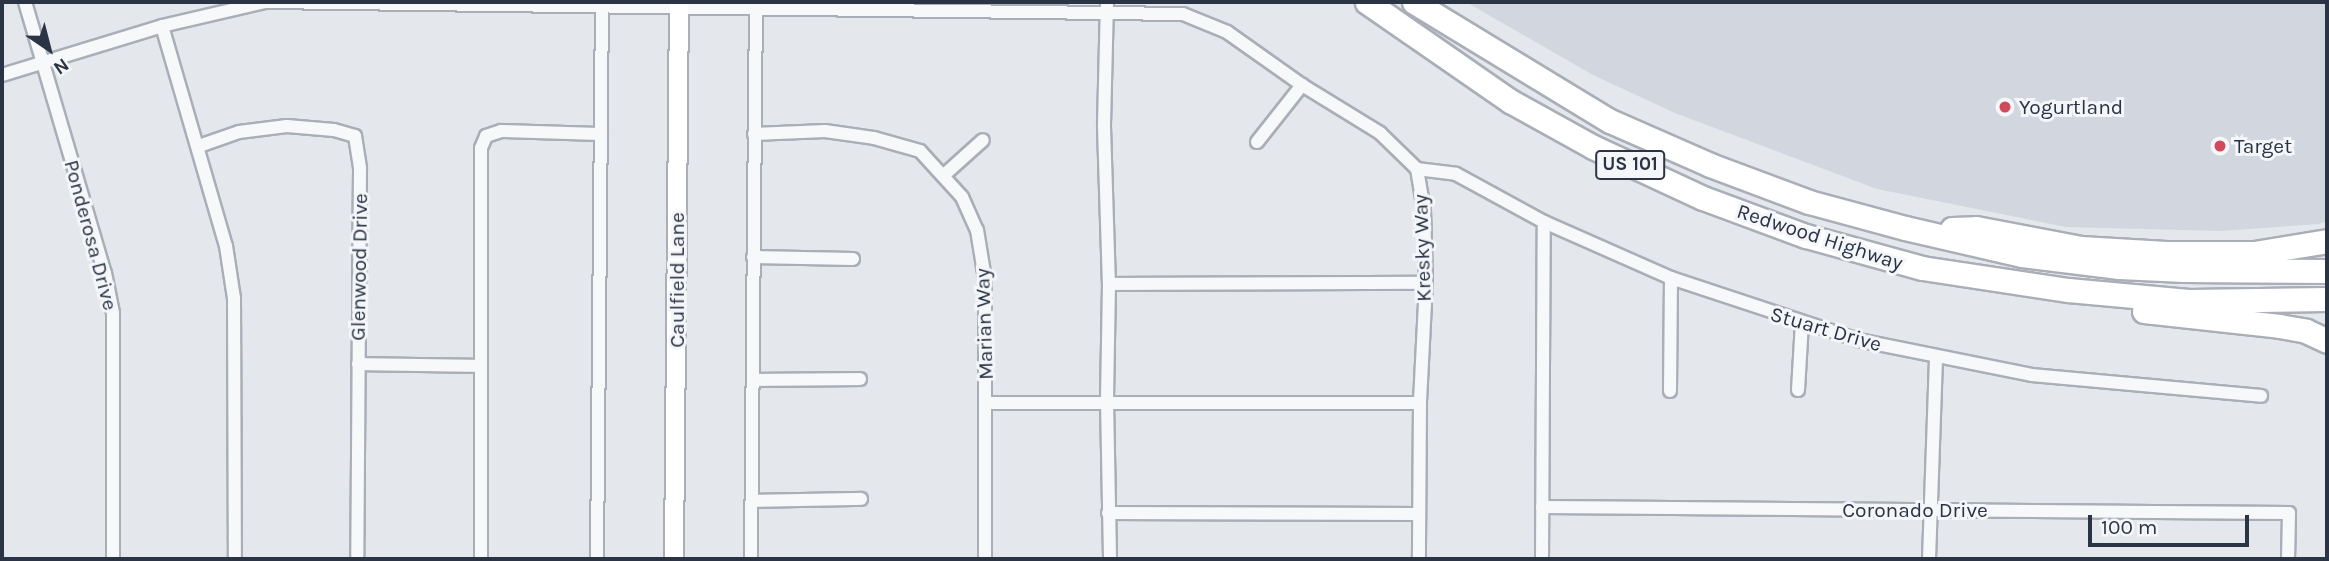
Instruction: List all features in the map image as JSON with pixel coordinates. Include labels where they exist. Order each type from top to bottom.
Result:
[{"type":"highway","name":"Redwood Highway","points":[[1367,2],[1510,101],[1593,148],[1703,198],[1805,236],[1881,258],[1962,275],[2068,290],[2189,301],[2327,299]]},
{"type":"highway","name":"Redwood Highway","points":[[1414,2],[1610,121],[1710,165],[1809,202],[2022,255],[2119,267],[2327,271]]},
{"type":"highway","points":[[1921,231],[1976,228],[2081,248],[2166,253],[2255,253],[2327,241]]},
{"type":"highway","points":[[1962,275],[1976,287],[2000,292],[2279,326],[2306,331],[2327,341]]},
{"type":"main road","name":"Caulfield Lane","points":[[674,559],[679,6]]},
{"type":"street","name":"Ponderosa Drive","points":[[25,2],[105,273],[113,313],[113,559]]},
{"type":"street","name":"Kresky Way","points":[[2,75],[162,26],[265,2],[1107,6],[1183,14],[1227,32],[1302,85],[1380,133],[1417,169],[1424,211],[1426,283],[1420,403],[1419,559]]},
{"type":"street","points":[[597,559],[602,4]]},
{"type":"street","points":[[751,559],[756,6]]},
{"type":"street","points":[[1107,6],[1104,127],[1109,284],[1107,401],[1110,559]]},
{"type":"street","points":[[162,26],[226,246],[234,298],[235,559]]},
{"type":"street","points":[[1257,142],[1302,85]]},
{"type":"street","name":"Glenwood Drive","points":[[199,146],[239,132],[287,126],[334,130],[355,136],[360,169],[357,559]]},
{"type":"street","points":[[481,559],[481,148],[486,136],[501,131],[601,134]]},
{"type":"street","name":"Marian Way","points":[[754,134],[825,131],[874,138],[920,151],[962,197],[977,230],[985,279],[985,559]]},
{"type":"street","points":[[944,175],[983,140]]},
{"type":"street","name":"Stuart Drive","points":[[1417,169],[1457,174],[1544,222],[1671,278],[1858,340],[2032,375],[2261,396]]},
{"type":"street","points":[[1542,559],[1544,222]]},
{"type":"street","points":[[753,257],[853,258]]},
{"type":"street","points":[[1670,391],[1671,278]]},
{"type":"street","points":[[1109,284],[1426,283]]},
{"type":"street","points":[[1798,390],[1802,323]]},
{"type":"street","points":[[1929,559],[1936,356]]},
{"type":"street","points":[[358,364],[480,366]]},
{"type":"street","points":[[754,380],[860,379]]},
{"type":"street","points":[[986,403],[1420,403]]},
{"type":"street","points":[[753,501],[861,499]]},
{"type":"street","name":"Coronado Drive","points":[[1542,507],[2288,513],[2288,559]]},
{"type":"street","points":[[1108,513],[1418,514]]},
{"type":"shaded area","points":[[1466,2],[2327,2],[2327,221],[2319,224],[2220,231],[2066,227],[1877,189],[1675,113],[1593,75]]},
{"type":"place","name":"Yogurtland","points":[[2005,107]]},
{"type":"place","name":"Target","points":[[2220,146]]}]
